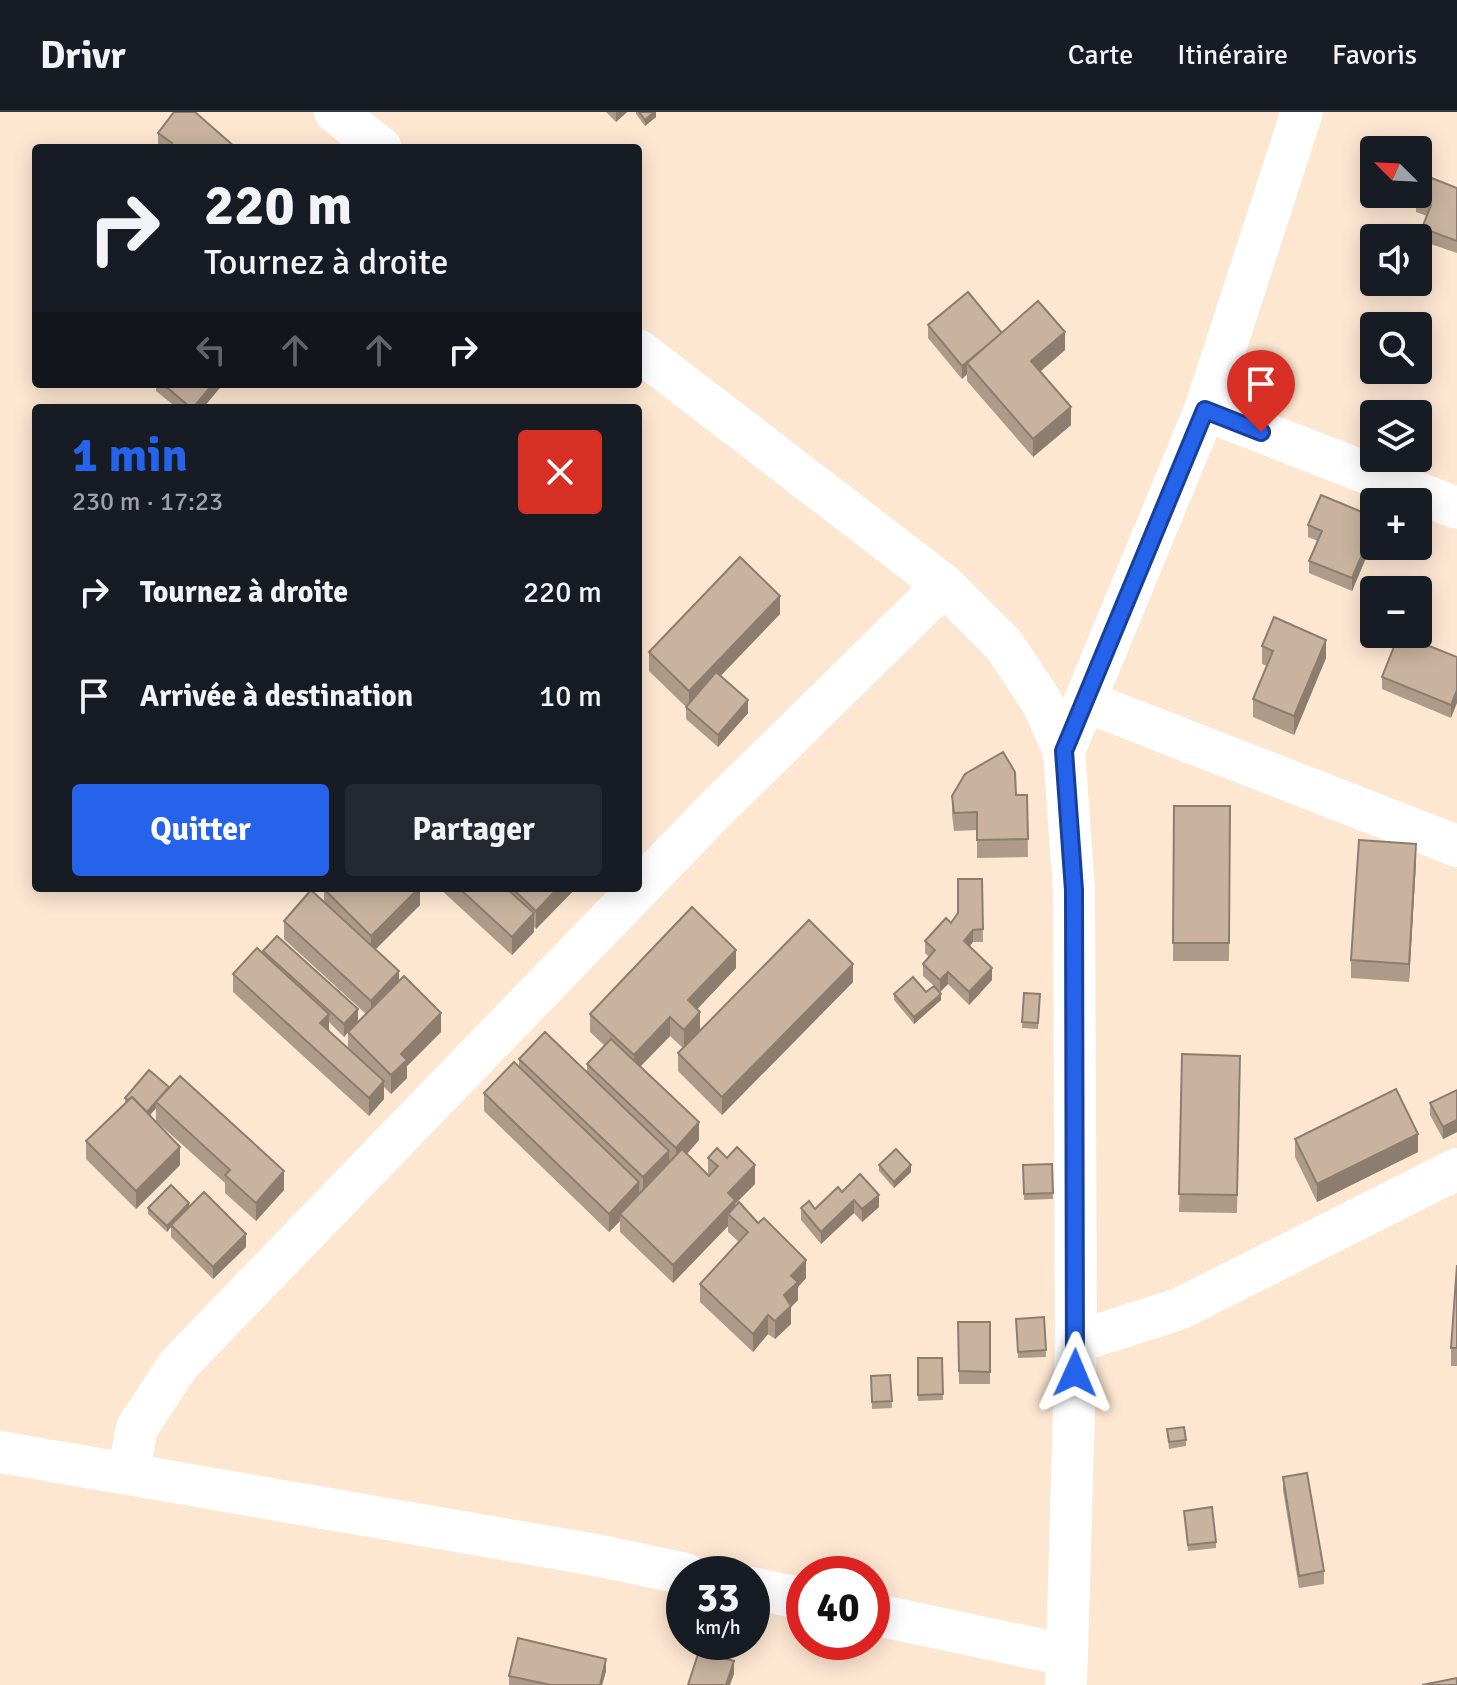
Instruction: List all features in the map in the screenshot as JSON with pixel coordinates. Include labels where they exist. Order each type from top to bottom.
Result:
[{"type":"street","points":[[335,112],[376,144]]},
{"type":"street","points":[[1064,751],[1087,702],[1205,410],[1302,112]]},
{"type":"street","points":[[642,353],[944,585],[1004,645],[1043,704],[1064,751],[1074,890],[1076,1342],[1066,1670],[890,1619]]},
{"type":"street","points":[[1205,410],[1457,508]]},
{"type":"street","points":[[642,885],[944,585]]},
{"type":"street","points":[[1087,702],[1457,846]]},
{"type":"street","points":[[128,1474],[137,1428],[178,1365],[636,892]]},
{"type":"street","points":[[1076,1342],[1179,1309],[1457,1169]]},
{"type":"street","points":[[0,1452],[666,1570]]},
{"type":"building","points":[[174,112],[195,112],[231,144],[171,144],[158,133]]},
{"type":"building","points":[[639,112],[654,112],[645,120]]},
{"type":"building","points":[[1432,178],[1457,188],[1457,241],[1432,232],[1432,224],[1424,224],[1432,208]]},
{"type":"building","points":[[968,292],[1002,333],[962,366],[928,325]]},
{"type":"building","points":[[1038,301],[1065,332],[1031,361],[1071,407],[1033,439],[967,363]]},
{"type":"building","points":[[168,388],[210,388],[196,404],[186,404]]},
{"type":"building","points":[[1321,495],[1360,511],[1360,559],[1352,578],[1309,561],[1322,531],[1308,525]]},
{"type":"building","points":[[740,557],[780,596],[689,691],[649,652]]},
{"type":"building","points":[[1274,617],[1326,640],[1294,716],[1253,699],[1273,651],[1262,646]]},
{"type":"building","points":[[1432,647],[1457,657],[1457,690],[1451,705],[1382,677],[1393,648]]},
{"type":"building","points":[[716,672],[748,700],[718,735],[686,707]]},
{"type":"building","points":[[1003,752],[1015,772],[1016,795],[1027,795],[1028,839],[977,840],[977,812],[954,813],[952,796],[965,774]]},
{"type":"building","points":[[1174,806],[1230,806],[1229,943],[1173,943]]},
{"type":"building","points":[[1359,840],[1416,844],[1409,964],[1351,960]]},
{"type":"building","points":[[958,879],[982,879],[983,929],[973,930],[964,941],[992,968],[969,992],[948,972],[940,980],[923,964],[935,950],[925,941],[946,918],[951,923],[958,913]]},
{"type":"building","points":[[309,892],[313,892],[399,971],[371,1001],[284,921]]},
{"type":"building","points":[[327,892],[415,892],[371,936]]},
{"type":"building","points":[[463,892],[510,892],[534,913],[512,937]]},
{"type":"building","points":[[516,892],[554,892],[536,911]]},
{"type":"building","points":[[692,907],[736,950],[688,1000],[700,1012],[684,1030],[670,1017],[634,1055],[590,1014]]},
{"type":"building","points":[[809,920],[853,964],[722,1097],[678,1053]]},
{"type":"building","points":[[277,936],[358,1009],[344,1024],[263,951]]},
{"type":"building","points":[[257,948],[329,1014],[320,1023],[384,1081],[369,1098],[233,974]]},
{"type":"building","points":[[404,976],[441,1013],[401,1054],[407,1060],[391,1075],[348,1032]]},
{"type":"building","points":[[913,977],[926,992],[934,986],[941,994],[914,1017],[894,994]]},
{"type":"building","points":[[1024,993],[1040,994],[1038,1023],[1022,1022]]},
{"type":"building","points":[[545,1032],[669,1151],[643,1177],[519,1059]]},
{"type":"building","points":[[611,1039],[699,1122],[676,1148],[587,1064]]},
{"type":"building","points":[[1182,1054],[1240,1056],[1237,1195],[1179,1194]]},
{"type":"building","points":[[514,1062],[639,1182],[609,1214],[484,1093]]},
{"type":"building","points":[[149,1070],[169,1087],[147,1112],[132,1097],[128,1100],[125,1098]]},
{"type":"building","points":[[180,1076],[284,1171],[256,1203],[225,1175],[230,1170],[156,1102]]},
{"type":"building","points":[[1396,1089],[1418,1134],[1317,1184],[1295,1139]]},
{"type":"building","points":[[1457,1090],[1457,1120],[1443,1127],[1430,1103]]},
{"type":"building","points":[[132,1097],[180,1147],[136,1191],[86,1141]]},
{"type":"building","points":[[737,1147],[755,1165],[728,1193],[735,1200],[673,1265],[620,1214],[682,1149],[709,1176],[718,1166],[708,1158],[717,1148],[727,1158]]},
{"type":"building","points":[[896,1149],[911,1165],[894,1182],[879,1165]]},
{"type":"building","points":[[1052,1164],[1053,1193],[1024,1194],[1023,1165]]},
{"type":"building","points":[[860,1174],[879,1195],[862,1209],[854,1200],[821,1232],[801,1208],[809,1201],[815,1209],[838,1187],[842,1192]]},
{"type":"building","points":[[171,1185],[189,1203],[167,1226],[148,1208]]},
{"type":"building","points":[[204,1192],[246,1234],[213,1267],[171,1225]]},
{"type":"building","points":[[739,1202],[758,1223],[764,1218],[806,1260],[791,1276],[798,1282],[784,1295],[791,1306],[775,1321],[768,1315],[753,1334],[700,1284],[748,1232],[728,1214]]},
{"type":"building","points":[[1457,1265],[1457,1348],[1451,1348]]},
{"type":"building","points":[[1044,1317],[1046,1350],[1018,1352],[1016,1319]]},
{"type":"building","points":[[958,1322],[990,1322],[990,1372],[959,1371]]},
{"type":"building","points":[[918,1358],[942,1358],[943,1394],[918,1395]]},
{"type":"building","points":[[890,1375],[892,1401],[872,1402],[871,1376]]},
{"type":"building","points":[[1184,1427],[1186,1440],[1169,1442],[1167,1429]]},
{"type":"building","points":[[1307,1473],[1324,1571],[1299,1576],[1283,1477]]},
{"type":"building","points":[[1212,1507],[1216,1542],[1188,1545],[1184,1511]]},
{"type":"building","points":[[518,1638],[606,1659],[600,1685],[551,1685],[509,1676]]},
{"type":"building","points":[[696,1660],[734,1661],[726,1685],[688,1685]]},
{"type":"building","points":[[1457,1678],[1457,1685],[1422,1685]]},
{"type":"route","points":[[1075,1373],[1074,890],[1064,751],[1087,702],[1205,410],[1261,432]]}]
